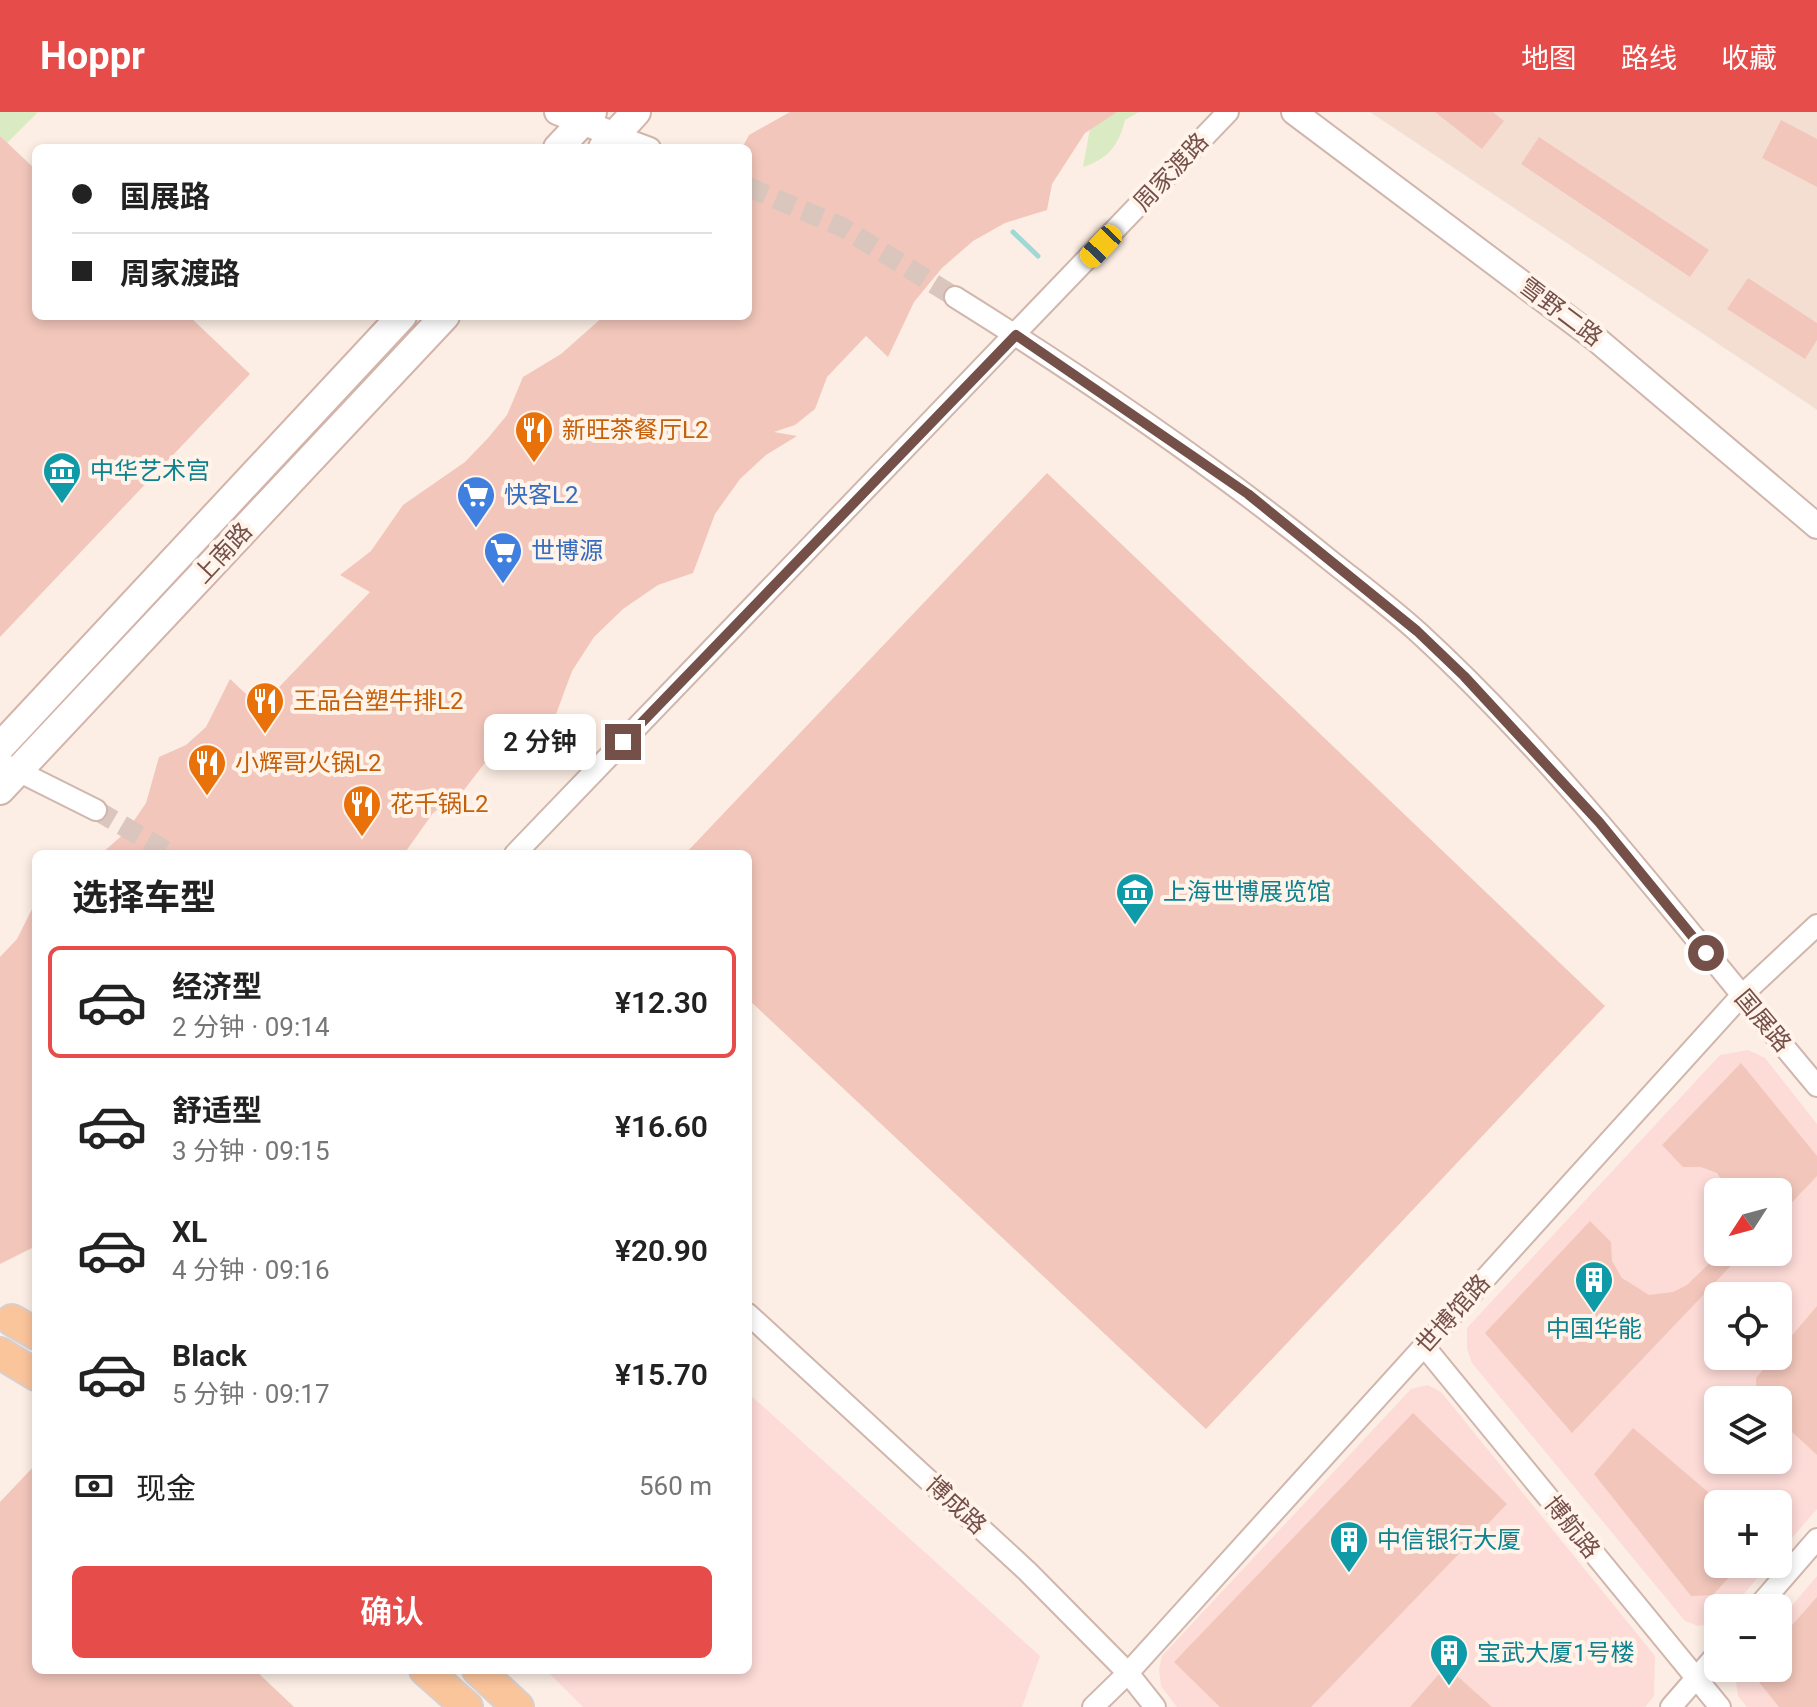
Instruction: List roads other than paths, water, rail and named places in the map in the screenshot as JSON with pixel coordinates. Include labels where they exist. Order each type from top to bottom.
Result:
[{"type":"main road","points":[[609,142],[636,112]]},
{"type":"main road","points":[[560,144],[577,116]]},
{"type":"main road","name":"上南路","points":[[0,747],[398,320]]},
{"type":"main road","name":"上南路","points":[[6,775],[441,320]]},
{"type":"main road","points":[[0,1353],[32,1373]]},
{"type":"main road","points":[[430,1674],[467,1707]]},
{"type":"main road","points":[[482,1674],[518,1707]]},
{"type":"street","name":"周家渡路","points":[[519,850],[1228,112]]},
{"type":"street","name":"雪野二路","points":[[1294,112],[1596,339],[1817,526]]},
{"type":"street","points":[[577,116],[609,142]]},
{"type":"street","name":"国展路","points":[[955,297],[1016,335],[1248,494],[1417,631],[1464,676],[1599,822],[1817,1086]]},
{"type":"street","points":[[6,775],[96,810]]},
{"type":"street","name":"世博馆路","points":[[1093,1707],[1128,1673],[1741,996],[1817,925]]},
{"type":"street","name":"博成路","points":[[752,1318],[1027,1571],[1128,1673],[1155,1707]]},
{"type":"street","name":"博航路","points":[[1424,1346],[1720,1707]]},
{"type":"street","points":[[1769,1594],[1817,1539]]},
{"type":"street","points":[[1671,1707],[1704,1669]]},
{"type":"waterway","points":[[1013,232],[1038,256]]},
{"type":"tunnel","points":[[752,189],[842,227],[955,297]]},
{"type":"tunnel","points":[[96,810],[164,850]]},
{"type":"place","name":"新旺茶餐厅L2","points":[[534,464]]},
{"type":"place","name":"中华艺术宫","points":[[62,505]]},
{"type":"place","name":"快客L2","points":[[476,529]]},
{"type":"place","name":"世博源","points":[[503,585]]},
{"type":"place","name":"王品台塑牛排L2","points":[[265,735]]},
{"type":"place","name":"小辉哥火锅L2","points":[[207,797]]},
{"type":"place","name":"花千锅L2","points":[[362,838]]},
{"type":"place","name":"上海世博展览馆","points":[[1135,926]]},
{"type":"place","name":"中国华能","points":[[1594,1314]]},
{"type":"place","name":"中信银行大厦","points":[[1349,1574]]},
{"type":"place","name":"宝武大厦1号楼","points":[[1449,1687]]}]
